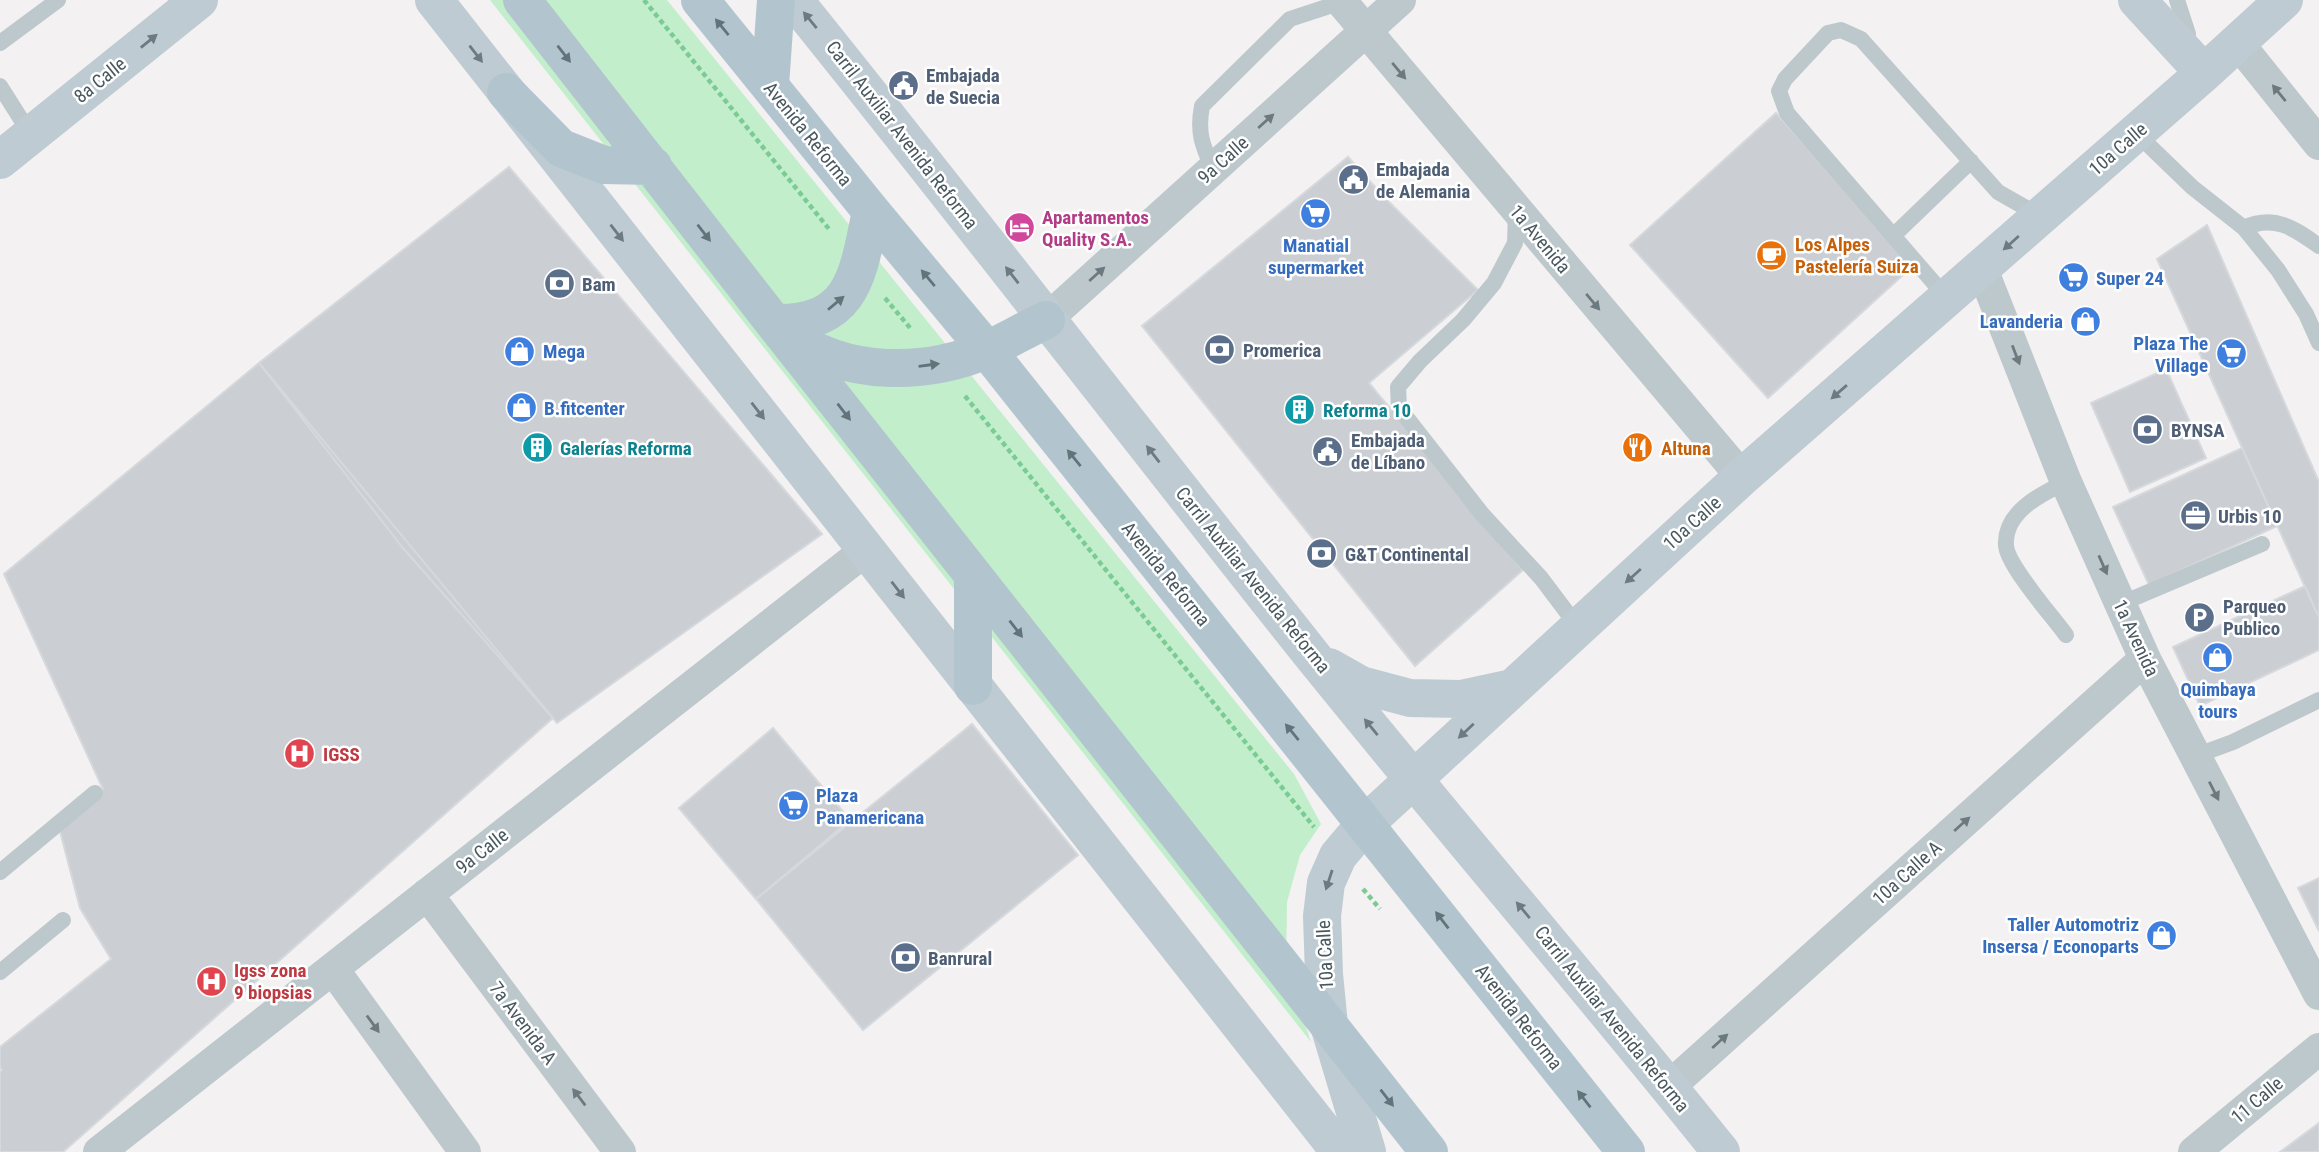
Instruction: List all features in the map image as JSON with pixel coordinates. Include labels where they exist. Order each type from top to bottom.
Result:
[{"type":"main road","points":[[522,0],[1429,1152]]},
{"type":"main road","name":"Avenida Reforma","points":[[700,0],[987,349],[1626,1152]]},
{"type":"main road","points":[[770,86],[776,0]]},
{"type":"main road","points":[[506,92],[561,148],[604,165],[653,166]]},
{"type":"main road","points":[[774,323],[806,320],[834,306],[854,282],[860,267],[871,211]]},
{"type":"main road","points":[[774,323],[803,345],[835,359],[870,367],[906,369],[939,364],[987,349],[1046,320]]},
{"type":"main road","points":[[973,686],[974,576]]},
{"type":"street","name":"8a Calle","points":[[0,160],[199,0]]},
{"type":"street","points":[[434,0],[1340,1152]]},
{"type":"street","name":"Carril Auxiliar Avenida Reforma","points":[[794,0],[926,163],[1046,320],[1316,660],[1721,1152]]},
{"type":"street","name":"9a Calle","points":[[1046,320],[1400,0]]},
{"type":"street","points":[[2137,0],[2204,73]]},
{"type":"street","name":"10a Calle","points":[[1367,1152],[1329,1025],[1322,916],[1326,883],[1338,856],[1365,824],[1742,477],[2136,134],[2284,0]]},
{"type":"street","name":"1a Avenida","points":[[1341,1],[1742,477]]},
{"type":"street","points":[[2238,43],[2319,144]]},
{"type":"street","name":"1a Avenida","points":[[1982,269],[2066,482],[2145,659],[2319,994]]},
{"type":"street","name":"9a Calle","points":[[99,1152],[866,550]]},
{"type":"street","name":"10a Calle A","points":[[1669,1087],[2145,659]]},
{"type":"street","points":[[1316,660],[1361,685],[1410,698],[1461,699],[1512,688]]},
{"type":"street","name":"7a Avenida A","points":[[427,894],[620,1152]]},
{"type":"street","points":[[333,969],[465,1152]]},
{"type":"street","name":"11 Calle","points":[[2194,1152],[2319,1049]]},
{"type":"lane","points":[[2177,0],[2188,34]]},
{"type":"lane","points":[[0,43],[56,1]]},
{"type":"lane","points":[[1213,169],[1198,125],[1202,106],[1290,19],[1341,1]]},
{"type":"lane","points":[[1947,298],[1782,104],[1779,91],[1784,79],[1828,33],[1842,30],[1861,39],[1998,192],[2040,216]]},
{"type":"lane","points":[[0,86],[31,135]]},
{"type":"lane","points":[[2136,134],[2192,187],[2244,229],[2278,270],[2319,343]]},
{"type":"lane","points":[[1893,236],[1970,161]]},
{"type":"lane","points":[[1516,210],[1515,243],[1494,283],[1463,320],[1420,361],[1398,387],[1399,408],[1482,514],[1541,578],[1578,627]]},
{"type":"lane","points":[[2244,229],[2258,222],[2274,223],[2295,229],[2319,246]]},
{"type":"lane","points":[[2066,482],[2041,494],[2015,517],[2007,531],[2005,547],[2012,562],[2066,635]]},
{"type":"lane","points":[[2120,604],[2262,544]]},
{"type":"lane","points":[[2195,756],[2233,742],[2319,699]]},
{"type":"lane","points":[[0,872],[96,793]]},
{"type":"lane","points":[[0,972],[63,920]]},
{"type":"path","points":[[644,0],[1388,919]]},
{"type":"green space","points":[[490,0],[667,0],[1294,774],[1321,824],[1300,855],[1287,902],[1286,966],[1311,1042]]},
{"type":"building","name":"Los Alpes Pastelería Suiza","points":[[1776,113],[1914,265],[1768,398],[1630,245]]},
{"type":"building","name":"Reforma 10","points":[[1348,157],[1385,198],[1478,290],[1369,383],[1523,570],[1415,666],[1142,326]]},
{"type":"building","name":"Galerías Reforma","points":[[509,167],[822,534],[557,723],[403,548],[259,363]]},
{"type":"building","name":"Plaza The Village","points":[[2207,225],[2319,482],[2319,618],[2157,259]]},
{"type":"building","name":"IGSS","points":[[259,363],[553,718],[63,1152],[0,1152],[0,1047],[111,959],[80,908],[60,831],[103,789],[4,574]]},
{"type":"building","name":"BYNSA","points":[[2166,369],[2206,458],[2130,492],[2091,403]]},
{"type":"building","name":"Urbis 10","points":[[2242,448],[2277,526],[2149,585],[2113,507]]},
{"type":"building","points":[[2305,586],[2319,618],[2319,650],[2200,706],[2173,647]]},
{"type":"building","points":[[972,724],[1078,855],[863,1030],[756,899]]},
{"type":"building","points":[[773,728],[850,820],[756,899],[679,808]]},
{"type":"building","points":[[2319,878],[2319,931],[2298,888]]},
{"type":"building","points":[[2319,1123],[2319,1152],[2280,1152]]},
{"type":"place","name":"Embajada de Suecia","points":[[903,86]]},
{"type":"place","name":"Embajada de Alemania","points":[[1353,180]]},
{"type":"place","name":"Manatial supermarket","points":[[1316,214]]},
{"type":"place","name":"Apartamentos Quality S.A.","points":[[1019,228]]},
{"type":"place","name":"Los Alpes Pastelería Suiza","points":[[1772,255]]},
{"type":"place","name":"Super 24","points":[[2073,278]]},
{"type":"place","name":"Bam","points":[[559,284]]},
{"type":"place","name":"Lavanderia","points":[[2086,321]]},
{"type":"place","name":"Promerica","points":[[1220,350]]},
{"type":"place","name":"Mega","points":[[520,351]]},
{"type":"place","name":"Plaza The Village","points":[[2231,354]]},
{"type":"place","name":"B.fitcenter","points":[[521,408]]},
{"type":"place","name":"Reforma 10","points":[[1300,410]]},
{"type":"place","name":"BYNSA","points":[[2148,430]]},
{"type":"place","name":"Galerías Reforma","points":[[537,448]]},
{"type":"place","name":"Altuna","points":[[1638,448]]},
{"type":"place","name":"Embajada de Líbano","points":[[1328,451]]},
{"type":"place","name":"Urbis 10","points":[[2195,516]]},
{"type":"place","name":"G&T Continental","points":[[1322,554]]},
{"type":"place","name":"Parqueo Publico","points":[[2200,617]]},
{"type":"place","name":"Quimbaya tours","points":[[2218,658]]},
{"type":"place","name":"IGSS","points":[[300,754]]},
{"type":"place","name":"Plaza Panamericana","points":[[793,806]]},
{"type":"place","name":"Taller Automotriz Insersa / Econoparts","points":[[2162,935]]},
{"type":"place","name":"Banrural","points":[[905,958]]},
{"type":"place","name":"Igss zona 9 biopsias","points":[[211,981]]}]
